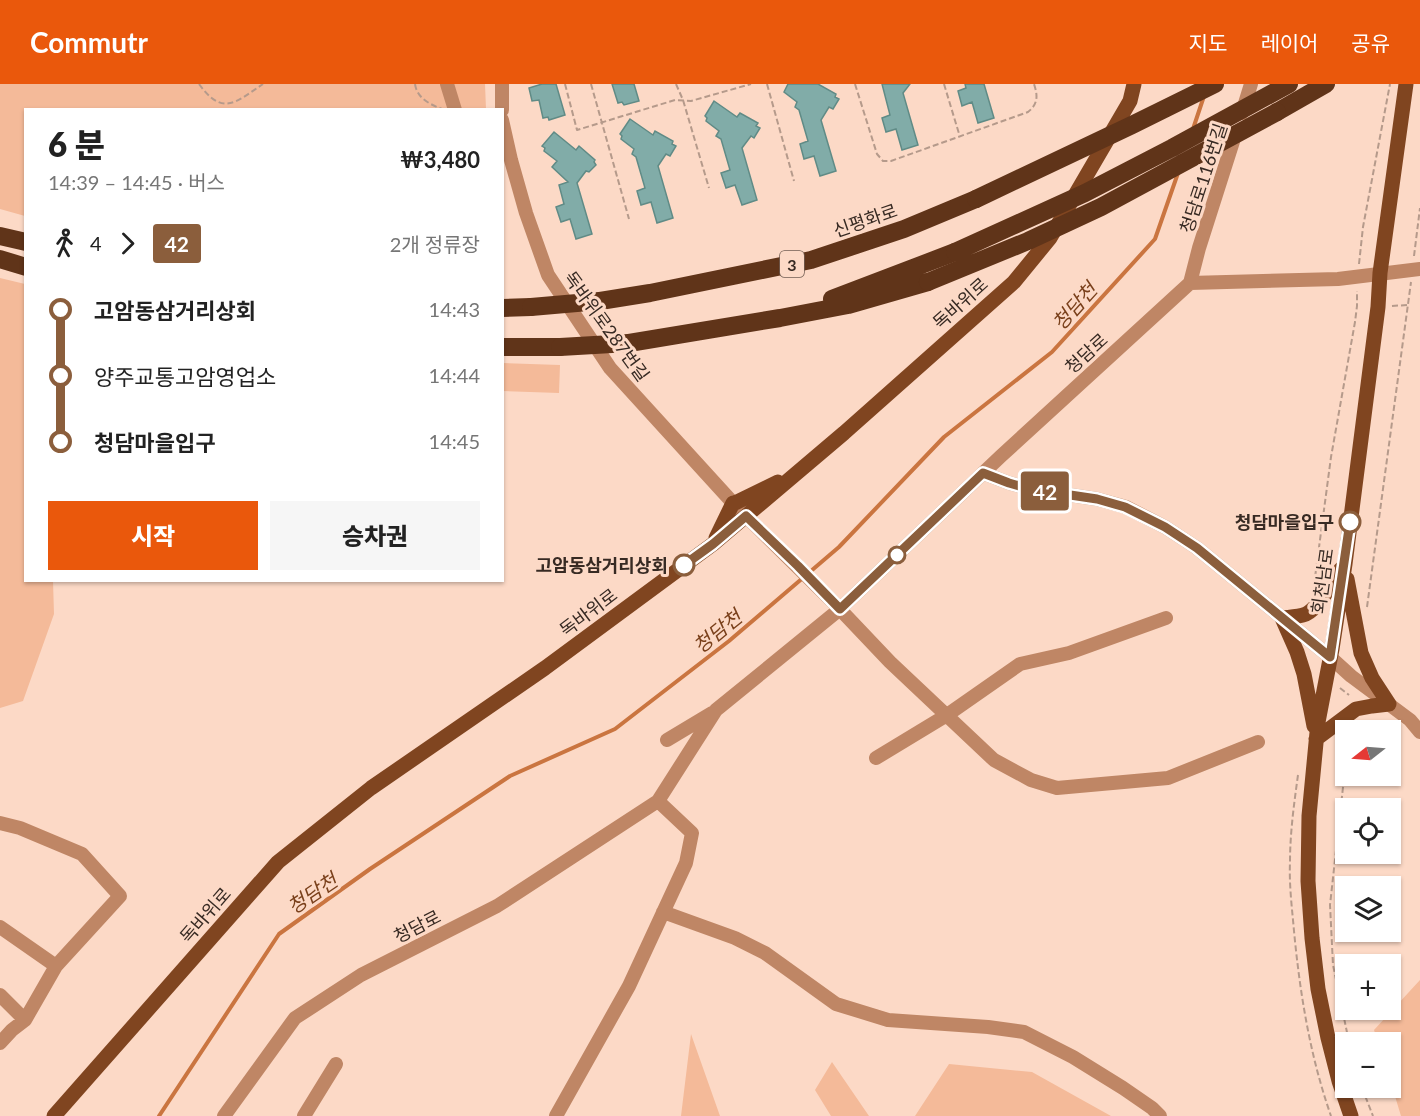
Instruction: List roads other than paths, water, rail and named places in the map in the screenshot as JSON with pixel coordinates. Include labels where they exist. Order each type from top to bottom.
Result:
[{"type":"highway","name":"신평화로","points":[[504,308],[600,302],[811,260],[904,229],[976,199],[1215,84]]},
{"type":"highway","points":[[780,318],[955,252],[1085,193],[1289,84]]},
{"type":"highway","points":[[504,347],[629,343],[849,305],[928,282],[1028,242],[1101,207],[1326,84]]},
{"type":"highway","points":[[0,236],[24,242]]},
{"type":"highway","points":[[0,259],[24,266]]},
{"type":"main road","name":"독바위로","points":[[54,1116],[278,862],[371,788],[545,668],[713,544],[844,433],[1014,282],[1050,238],[1130,101],[1134,84]]},
{"type":"main road","name":"회천남로","points":[[1351,1116],[1328,1038],[1311,938],[1308,881],[1310,816],[1318,722],[1345,564],[1378,307],[1380,273],[1406,84]]},
{"type":"main road","points":[[713,544],[734,503],[796,472]]},
{"type":"main road","points":[[1345,564],[1361,653],[1372,678],[1389,704],[1356,709],[1316,739],[1304,674],[1297,651],[1282,618],[1308,613],[1345,564]]},
{"type":"street","points":[[447,84],[454,108]]},
{"type":"street","points":[[502,84],[502,108]]},
{"type":"street","name":"청담로116번길","points":[[1190,283],[1251,84]]},
{"type":"street","name":"독바위로287번길","points":[[504,135],[507,158],[548,275],[610,368],[746,516]]},
{"type":"street","points":[[1190,283],[1338,279],[1420,269]]},
{"type":"street","name":"청담로","points":[[224,1116],[295,1018],[361,975],[496,906],[658,801],[716,710],[837,606],[1190,283]]},
{"type":"street","points":[[983,473],[1030,489],[1097,499],[1125,507],[1165,527],[1197,548],[1351,676],[1410,720],[1420,732]]},
{"type":"street","points":[[746,516],[890,662],[946,715],[994,759],[1031,780],[1057,788],[1168,778],[1258,742]]},
{"type":"street","points":[[876,758],[946,715],[1020,664],[1069,653],[1166,618]]},
{"type":"street","points":[[667,740],[716,710]]},
{"type":"street","points":[[556,1116],[629,986],[686,863],[692,832],[658,801]]},
{"type":"street","points":[[0,823],[20,828],[82,854],[120,896],[56,966],[25,1020],[0,1043]]},
{"type":"street","points":[[663,912],[735,938],[765,953],[836,1004],[888,1020],[988,1027],[1024,1032],[1073,1057],[1123,1088],[1160,1116]]},
{"type":"street","points":[[0,927],[56,966]]},
{"type":"street","points":[[0,995],[25,1020]]},
{"type":"street","points":[[304,1116],[336,1064]]},
{"type":"waterway","name":"청담천","points":[[1193,129],[1204,96]]},
{"type":"waterway","name":"청담천","points":[[159,1116],[279,934],[370,869],[510,776],[615,729],[729,641],[839,547],[944,437],[1052,352],[1155,239],[1178,173]]},
{"type":"place","name":"청담마을입구","points":[[1350,522]]},
{"type":"place","name":"고암동삼거리상회","points":[[684,565]]}]
